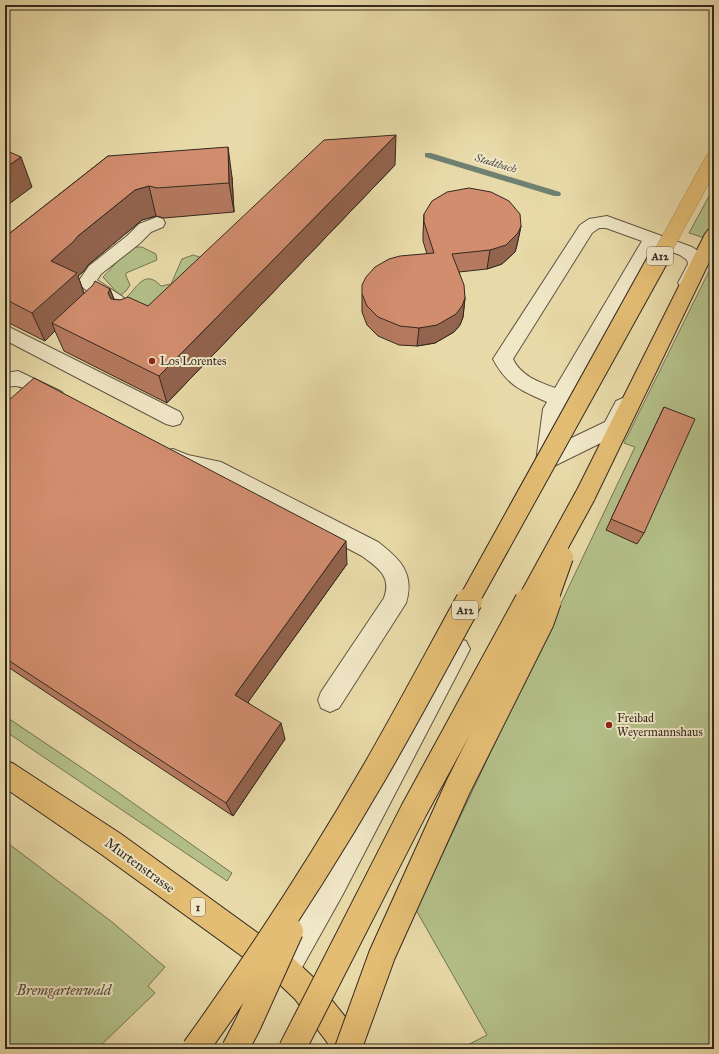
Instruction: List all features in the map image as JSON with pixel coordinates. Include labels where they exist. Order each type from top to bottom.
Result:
[{"type":"main road","name":"A12","points":[[321,863],[382,759],[714,158]]},
{"type":"main road","points":[[292,1049],[414,810],[585,496],[714,234]]},
{"type":"main road","points":[[348,1049],[385,948],[458,787],[541,621],[585,496]]},
{"type":"main road","name":"Murtenstrasse","points":[[5,773],[111,844],[285,970],[305,989],[352,1049]]},
{"type":"main road","points":[[195,1049],[274,936],[321,863]]},
{"type":"main road","points":[[235,1049],[248,1024],[321,863]]},
{"type":"lane","points":[[548,459],[612,428],[697,264],[695,257],[686,251],[607,222],[595,223],[586,229],[503,359],[507,369],[514,378],[559,398]]},
{"type":"lane","points":[[131,309],[87,282],[95,270],[134,240],[145,228],[157,223]]},
{"type":"lane","points":[[285,970],[333,884],[466,633],[488,578],[548,459],[553,409],[652,239]]},
{"type":"lane","points":[[5,332],[51,348],[173,418]]},
{"type":"lane","points":[[5,380],[18,378],[74,406]]},
{"type":"lane","points":[[156,448],[184,462],[214,468],[370,549],[384,560],[394,571],[399,581],[398,593],[394,603],[330,700]]},
{"type":"green space","points":[[714,187],[714,241],[689,233]]},
{"type":"green space","points":[[137,247],[142,247],[156,254],[157,260],[126,273],[130,285],[120,296],[103,277],[124,255]]},
{"type":"green space","points":[[193,255],[203,258],[149,307],[126,298],[138,284],[146,279],[155,281],[161,286],[171,284],[182,259]]},
{"type":"green space","name":"Freibad Weyermannshaus","points":[[714,261],[714,1049],[460,1049],[487,1035],[416,910],[635,447],[624,443]]},
{"type":"green space","points":[[5,716],[109,786],[232,873],[227,881],[5,731]]},
{"type":"green space","name":"Bremgartenwald","points":[[5,841],[112,922],[165,967],[148,986],[155,993],[97,1049],[5,1049]]},
{"type":"building","points":[[396,135],[159,376],[52,323],[93,285],[95,281],[110,289],[108,293],[111,299],[120,300],[128,297],[148,306],[324,140]]},
{"type":"building","points":[[228,147],[229,183],[157,188],[149,186],[135,190],[78,236],[51,261],[77,273],[32,313],[5,299],[5,237],[108,156]]},
{"type":"building","points":[[5,150],[21,157],[5,168]]},
{"type":"building","points":[[469,188],[491,192],[509,201],[520,214],[521,226],[518,233],[506,245],[490,250],[452,254],[464,285],[465,298],[462,306],[456,314],[437,325],[419,328],[400,326],[378,317],[367,306],[362,294],[362,285],[366,277],[375,267],[389,259],[400,256],[434,253],[424,222],[424,214],[432,201],[447,192]]},
{"type":"building","points":[[34,378],[346,541],[235,695],[281,723],[226,803],[5,658],[5,398],[9,400]]},
{"type":"building","points":[[664,407],[695,419],[644,533],[611,519]]},
{"type":"waterway","name":"Stadtbach","points":[[428,155],[557,194]]},
{"type":"place","name":"Los Lorentes","points":[[152,361]]},
{"type":"place","name":"Freibad Weyermannshaus","points":[[609,725]]}]
